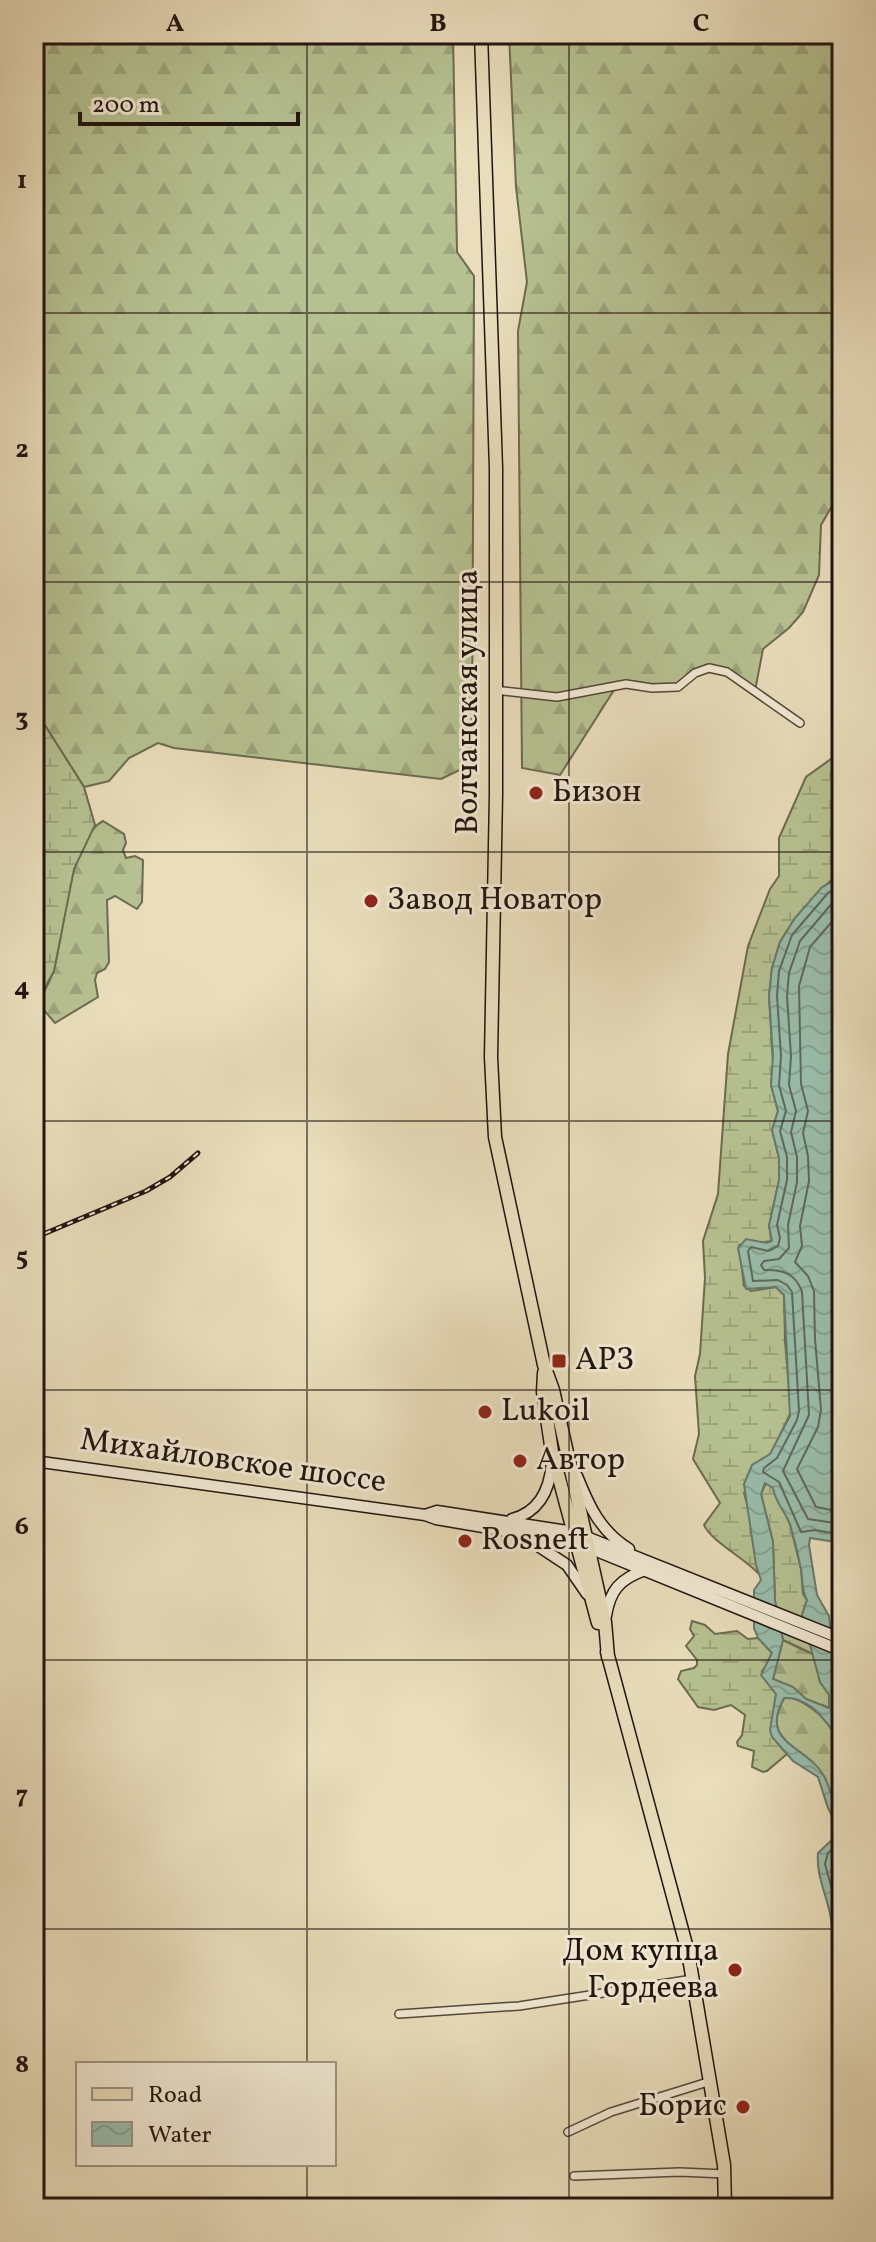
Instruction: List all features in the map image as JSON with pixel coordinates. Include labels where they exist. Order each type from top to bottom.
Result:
[{"type":"main road","name":"Волчанская улица","points":[[481,34],[496,468],[496,794],[490,1037],[495,1137],[544,1365],[553,1390],[567,1454],[591,1600],[693,1979],[725,2174],[725,2208]]},
{"type":"main road","name":"Волчанская улица","points":[[544,1365],[543,1392],[552,1452],[605,1622],[608,1657]]},
{"type":"main road","points":[[506,1521],[527,1513],[539,1503],[551,1477],[552,1452]]},
{"type":"main road","points":[[567,1454],[596,1518],[616,1541],[650,1567]]},
{"type":"main road","name":"Михайловское шоссе","points":[[34,1461],[425,1515],[518,1533],[581,1540]]},
{"type":"main road","name":"Михайловское шоссе","points":[[425,1515],[437,1511],[506,1521],[581,1540]]},
{"type":"main road","points":[[518,1533],[567,1565],[591,1600]]},
{"type":"main road","points":[[581,1540],[842,1639]]},
{"type":"main road","points":[[605,1622],[612,1592],[619,1583],[650,1567]]},
{"type":"main road","points":[[724,1596],[842,1651]]},
{"type":"street","points":[[494,690],[557,697],[626,684],[652,688],[678,687],[695,673],[709,668],[727,672],[800,723]]},
{"type":"street","points":[[399,2014],[519,2006],[693,1979]]},
{"type":"street","points":[[568,2132],[611,2112],[711,2081]]},
{"type":"street","points":[[574,2176],[680,2172],[725,2174]]},
{"type":"green space","points":[[34,34],[453,34],[457,252],[474,276],[472,764],[441,779],[174,748],[158,743],[129,758],[109,781],[84,787],[34,708]]},
{"type":"green space","points":[[509,34],[842,34],[842,411],[834,432],[842,474],[836,499],[821,525],[819,575],[803,612],[763,649],[755,691],[727,672],[709,668],[678,687],[616,687],[560,775],[522,768],[518,331],[527,282],[516,187]]},
{"type":"green space","points":[[34,708],[84,787],[95,825],[74,869],[54,971],[34,1008]]},
{"type":"green space","points":[[842,751],[842,876],[830,881],[795,918],[780,942],[772,968],[769,996],[773,1063],[771,1085],[778,1111],[772,1130],[779,1158],[779,1180],[769,1226],[772,1241],[739,1245],[744,1286],[751,1291],[776,1287],[784,1295],[791,1412],[771,1454],[744,1493],[758,1573],[707,1531],[704,1525],[720,1503],[693,1459],[699,1434],[695,1376],[700,1354],[705,1278],[703,1241],[718,1194],[728,1054],[748,946],[770,889],[779,876],[779,838],[806,777]]},
{"type":"green space","points":[[103,821],[124,834],[126,858],[135,856],[143,860],[142,902],[137,909],[115,896],[107,900],[109,962],[105,969],[97,973],[98,997],[55,1023],[38,1003],[54,969],[75,866],[82,847]]},
{"type":"green space","points":[[766,1483],[772,1486],[790,1524],[801,1569],[803,1594],[807,1600],[802,1615],[815,1655],[783,1640],[775,1601],[773,1542],[761,1494]]},
{"type":"green space","points":[[692,1621],[705,1625],[715,1634],[737,1631],[748,1639],[758,1638],[772,1653],[772,1658],[762,1671],[776,1694],[772,1731],[787,1754],[767,1771],[752,1767],[754,1751],[738,1746],[745,1715],[731,1705],[714,1710],[698,1707],[678,1679],[681,1671],[697,1665],[697,1660],[686,1646],[694,1636],[690,1629]]},
{"type":"green space","points":[[783,1640],[815,1655],[820,1682],[829,1694],[829,1708],[806,1699],[793,1687],[773,1679]]},
{"type":"green space","points":[[785,1697],[800,1701],[822,1717],[838,1743],[843,1774],[842,1823],[820,1771],[779,1732],[778,1711]]},
{"type":"water","points":[[842,876],[842,1543],[810,1538],[809,1545],[817,1595],[829,1616],[836,1678],[842,1693],[842,1751],[820,1715],[803,1702],[784,1698],[777,1725],[788,1743],[807,1757],[824,1776],[842,1823],[842,2011],[837,1993],[831,1919],[818,1861],[818,1853],[837,1835],[836,1823],[818,1777],[793,1761],[772,1737],[770,1730],[776,1694],[761,1675],[772,1653],[758,1638],[754,1628],[754,1590],[761,1580],[744,1484],[752,1465],[770,1454],[790,1416],[784,1295],[776,1287],[746,1289],[738,1248],[746,1239],[772,1241],[769,1226],[779,1180],[779,1158],[772,1130],[778,1111],[771,1085],[773,1056],[769,996],[772,968],[780,942],[795,918],[822,887]],"holes":[[[765,1483],[773,1488],[790,1524],[807,1600],[802,1615],[820,1682],[829,1695],[829,1708],[806,1699],[793,1687],[773,1679],[783,1640],[775,1601],[773,1542],[761,1494]]]},
{"type":"railway","points":[[34,1238],[146,1191],[170,1177],[198,1153]]},
{"type":"place","name":"Бизон","points":[[536,793]]},
{"type":"place","name":"Завод Новатор","points":[[371,901]]},
{"type":"place","name":"АРЗ","points":[[559,1361]]},
{"type":"place","name":"Lukoil","points":[[485,1412]]},
{"type":"place","name":"Автор","points":[[520,1461]]},
{"type":"place","name":"Rosneft","points":[[465,1541]]},
{"type":"place","name":"Дом купца Гордеева","points":[[735,1970]]},
{"type":"place","name":"Борис","points":[[743,2107]]}]
